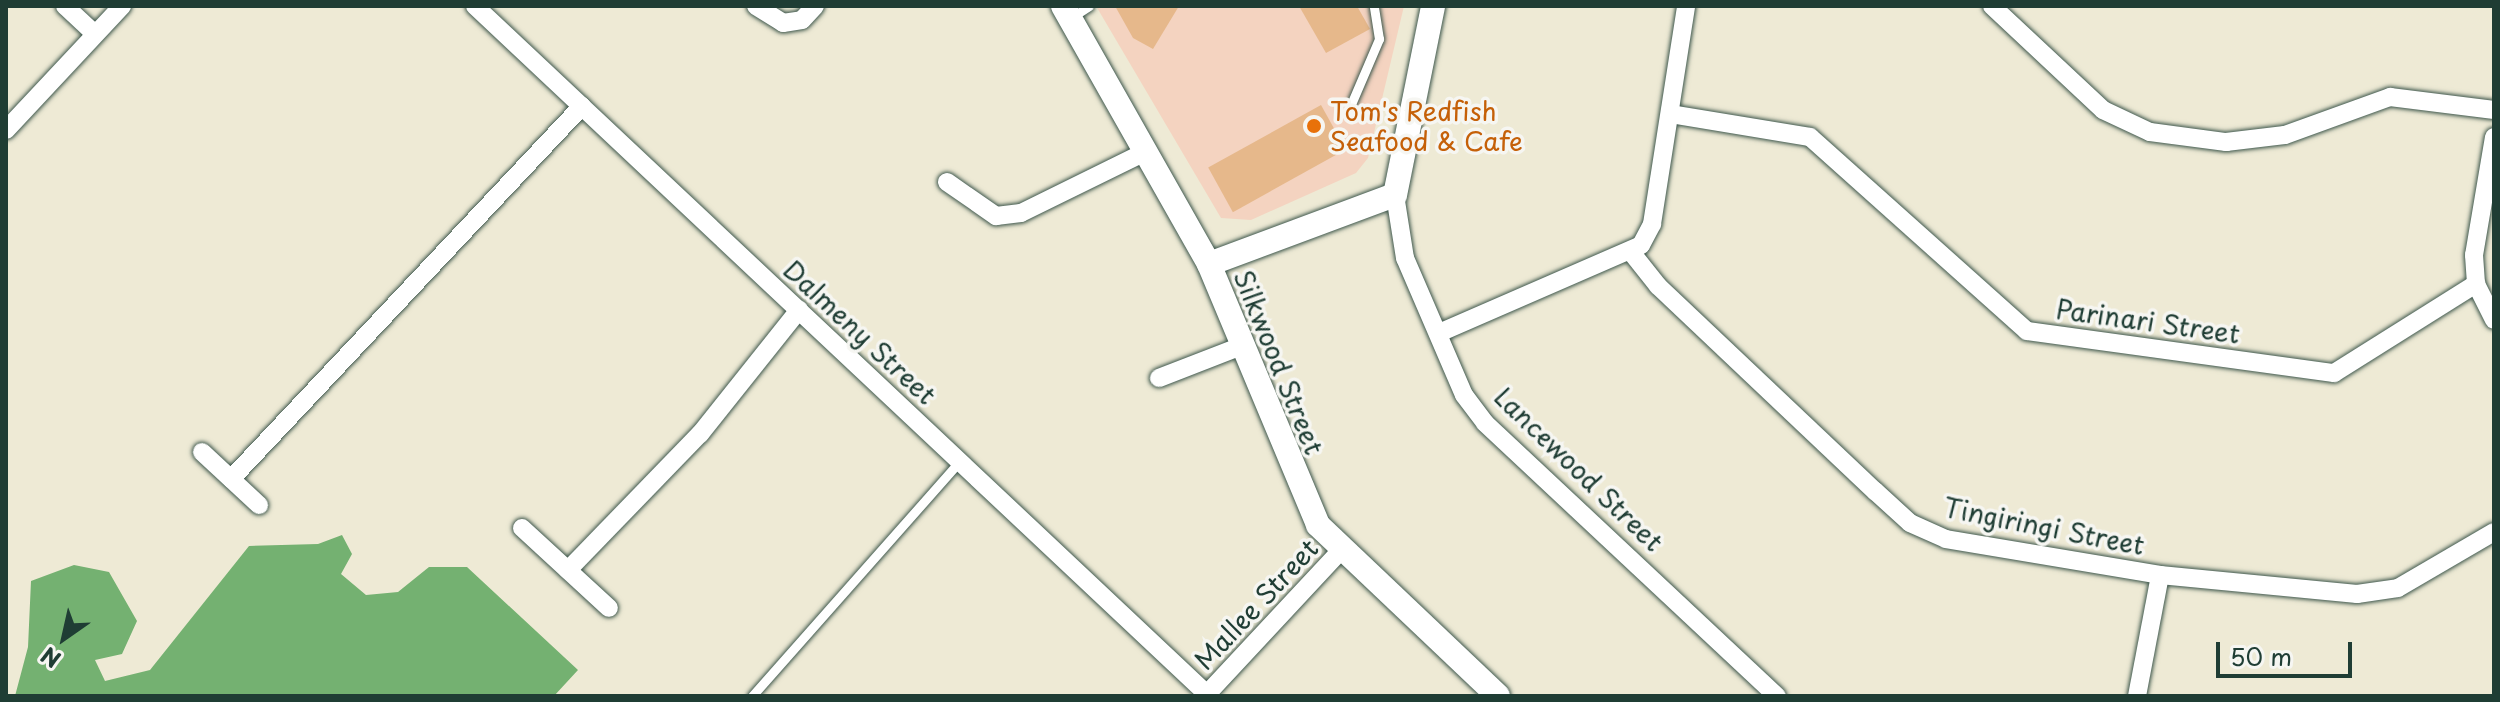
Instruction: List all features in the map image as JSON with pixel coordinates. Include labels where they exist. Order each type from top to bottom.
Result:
[{"type":"street","points":[[65,6],[95,34]]},
{"type":"street","points":[[6,130],[122,6]]},
{"type":"street","name":"Dalmeny Street","points":[[475,6],[1208,695]]},
{"type":"street","points":[[756,6],[783,23],[802,20],[815,6]]},
{"type":"street","name":"Lancewood Street","points":[[1433,6],[1395,195],[1405,258],[1464,395],[1485,423],[1777,696]]},
{"type":"street","points":[[1439,333],[1624,254],[1652,224],[1686,6]]},
{"type":"street","points":[[1992,6],[2103,110],[2150,132],[2226,142],[2285,135],[2390,97],[2494,110]]},
{"type":"street","name":"Silkwood Street","points":[[1074,10],[1145,152],[1209,264],[1239,347],[1318,525],[1498,696]]},
{"type":"street","points":[[231,479],[582,106]]},
{"type":"street","name":"Parinari Street","points":[[1671,114],[1810,137],[2027,331],[2334,373],[2476,284]]},
{"type":"street","points":[[2494,137],[2474,255],[2476,284],[2494,320]]},
{"type":"street","points":[[947,182],[996,216],[1021,213],[1145,152]]},
{"type":"street","points":[[1209,264],[1395,195]]},
{"type":"street","name":"Tingiringi Street","points":[[1624,254],[1910,523],[1946,539],[2160,575],[2357,594],[2398,588],[2494,532]]},
{"type":"street","points":[[568,570],[700,434],[799,310]]},
{"type":"street","points":[[1159,378],[1239,347]]},
{"type":"street","points":[[202,452],[259,505]]},
{"type":"street","points":[[522,528],[609,608]]},
{"type":"street","name":"Mallee Street","points":[[1208,695],[1342,549]]},
{"type":"street","points":[[2137,696],[2160,575]]},
{"type":"lane","points":[[1352,102],[1379,39],[1374,6]]},
{"type":"lane","points":[[752,696],[960,461]]},
{"type":"shaded area","points":[[1096,6],[1404,6],[1368,158],[1356,173],[1251,220],[1221,218]]},
{"type":"green space","points":[[342,535],[352,554],[341,574],[366,595],[398,592],[429,567],[467,567],[578,670],[554,696],[15,696],[28,647],[31,581],[74,565],[109,572],[137,621],[122,654],[95,660],[105,681],[150,670],[249,546],[318,544]]},
{"type":"building","points":[[1115,6],[1179,6],[1153,49],[1133,38]]},
{"type":"building","points":[[1299,6],[1357,6],[1370,29],[1326,53]]},
{"type":"building","points":[[1321,105],[1346,150],[1233,212],[1208,168]]},
{"type":"place","name":"Tom's Redfish Seafood & Cafe","points":[[1314,126]]}]
